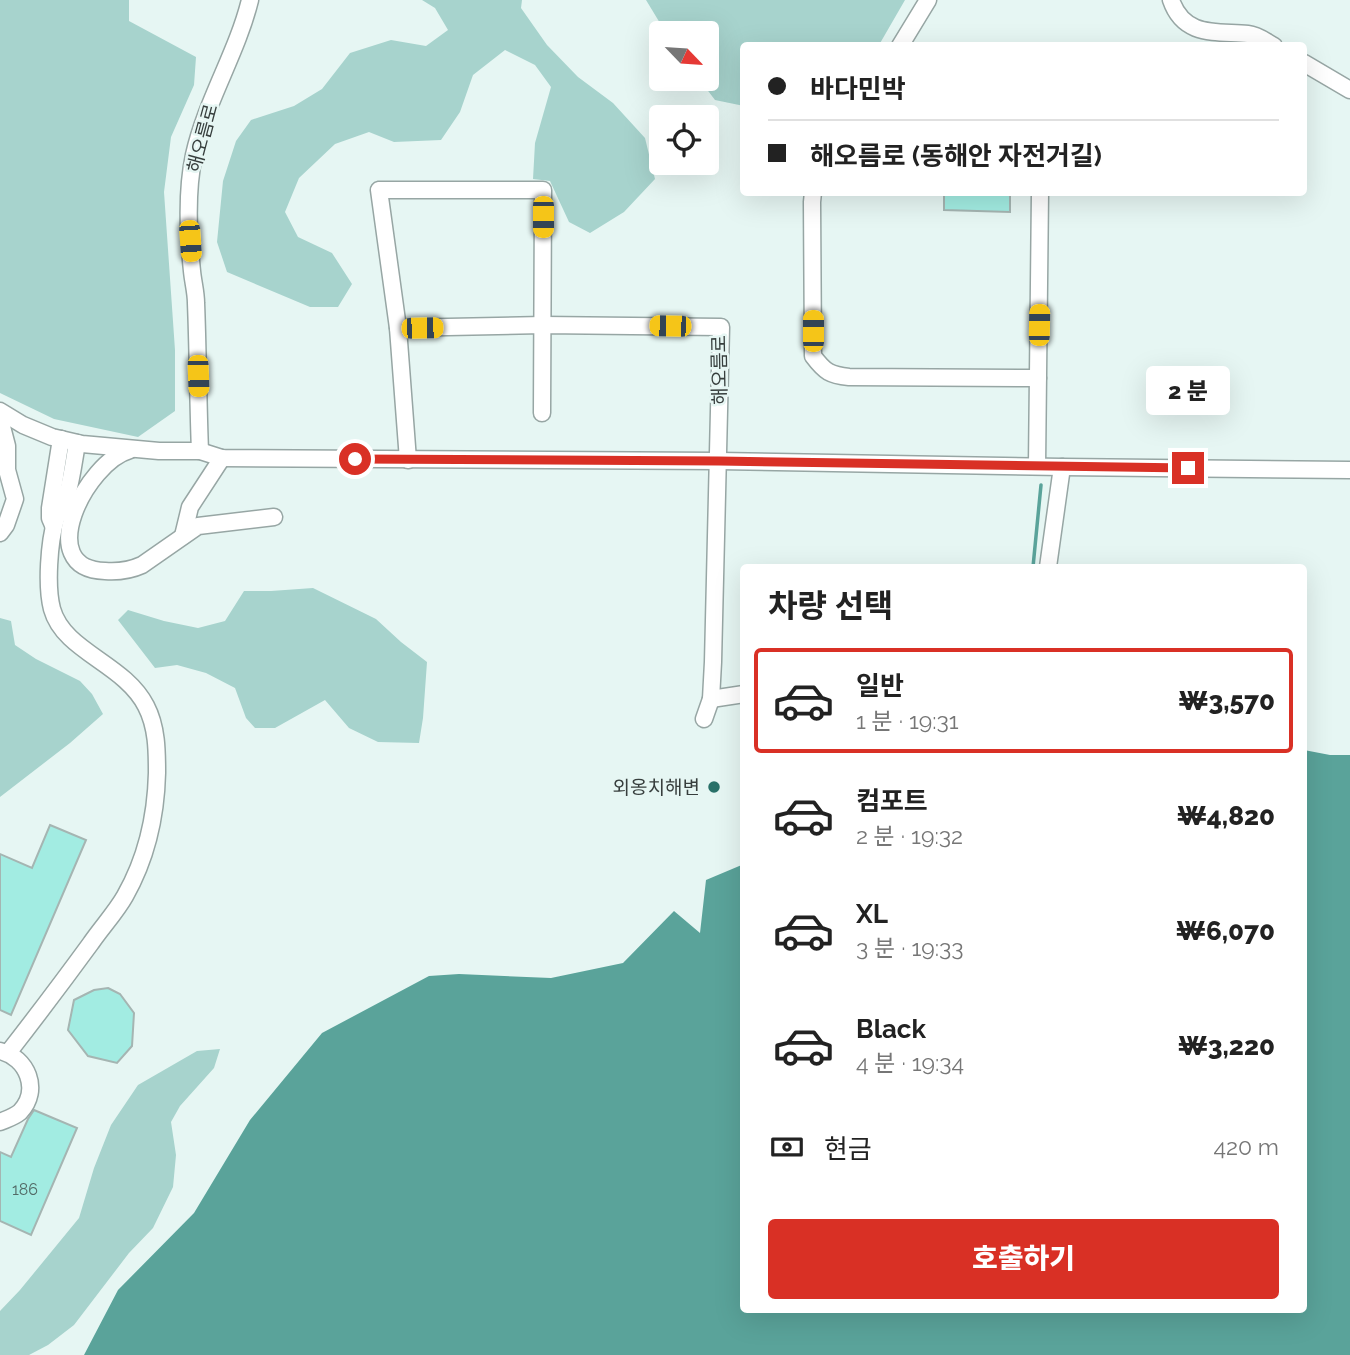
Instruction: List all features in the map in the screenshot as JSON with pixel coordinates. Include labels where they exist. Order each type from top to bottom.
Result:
[{"type":"street","name":"해오름로","points":[[200,452],[196,300],[190,241],[191,173],[203,125],[243,26],[250,0]]},
{"type":"street","points":[[902,42],[928,0]]},
{"type":"street","points":[[1171,0],[1173,7],[1187,24],[1206,32],[1249,34],[1267,42]]},
{"type":"street","points":[[1307,65],[1350,90]]},
{"type":"street","points":[[408,460],[398,328],[379,190],[543,190],[542,412]]},
{"type":"street","points":[[813,196],[813,356],[827,372],[849,377],[1038,378]]},
{"type":"street","points":[[1037,467],[1040,196]]},
{"type":"street","name":"해오름로","points":[[544,325],[721,327],[719,461]]},
{"type":"street","points":[[398,328],[544,325]]},
{"type":"street","points":[[0,411],[52,438],[129,448],[200,452],[222,458],[719,461],[1350,470]]},
{"type":"street","points":[[0,419],[7,446],[7,470],[15,499],[6,525],[0,533]]},
{"type":"street","points":[[54,531],[50,508],[61,439]]},
{"type":"street","points":[[0,1122],[20,1111],[30,1090],[30,1079],[25,1068],[18,1059],[4,1052],[44,1006],[125,896],[144,853],[156,789],[157,750],[147,707],[135,689],[119,673],[62,630],[52,610],[48,588],[54,531],[67,495],[77,443]]},
{"type":"street","points":[[54,531],[93,465],[108,452],[129,448]]},
{"type":"street","points":[[129,448],[103,466],[85,490],[71,521],[69,543],[77,559],[91,569],[113,571],[135,568],[198,526],[274,517]]},
{"type":"street","points":[[183,536],[190,507],[222,458]]},
{"type":"street","points":[[704,719],[711,699],[719,461]]},
{"type":"street","points":[[1048,564],[1062,467]]},
{"type":"street","points":[[711,699],[740,695]]},
{"type":"shaded area","points":[[0,0],[129,0],[129,21],[196,57],[194,85],[171,137],[164,192],[175,350],[175,411],[138,437],[54,419],[0,393]]},
{"type":"shaded area","points":[[422,0],[522,0],[521,8],[547,45],[578,77],[613,103],[645,138],[649,154],[649,175],[654,175],[655,179],[624,212],[590,233],[569,222],[550,181],[533,179],[535,143],[551,87],[535,65],[505,50],[473,75],[460,112],[441,140],[394,142],[369,132],[335,144],[299,178],[285,212],[298,237],[332,253],[352,284],[338,307],[310,307],[227,272],[217,242],[223,181],[236,141],[251,120],[294,106],[322,89],[350,53],[391,40],[426,46],[448,30],[435,8]]},
{"type":"shaded area","points":[[646,0],[905,0],[881,42],[740,42],[740,105],[715,100],[708,91],[719,91],[719,21],[659,21]]},
{"type":"shaded area","points":[[313,588],[376,619],[427,662],[419,743],[378,742],[349,728],[325,700],[275,728],[255,728],[246,718],[235,688],[206,673],[177,665],[155,668],[118,620],[128,610],[198,628],[225,621],[244,591]]},
{"type":"shaded area","points":[[0,618],[11,621],[15,645],[80,681],[92,694],[103,714],[0,797]]},
{"type":"shaded area","points":[[1307,751],[1350,755],[1350,1355],[84,1355],[118,1290],[194,1213],[250,1120],[322,1033],[429,976],[459,974],[551,978],[623,963],[674,911],[700,933],[706,880],[740,866],[740,1313],[1307,1313]]},
{"type":"shaded area","points":[[220,1049],[214,1068],[180,1106],[171,1122],[176,1155],[173,1187],[153,1228],[129,1253],[74,1325],[48,1345],[29,1355],[0,1355],[0,1311],[79,1218],[111,1125],[138,1085],[197,1051]]},
{"type":"building","points":[[944,196],[1010,196],[1010,212],[944,210]]},
{"type":"building","points":[[50,825],[86,840],[11,1015],[0,1010],[0,854],[32,868]]},
{"type":"building","points":[[108,988],[120,994],[134,1013],[132,1046],[117,1063],[88,1056],[68,1030],[74,1000],[94,990]]},
{"type":"building","points":[[34,1110],[77,1128],[31,1235],[0,1221],[0,1152],[11,1157]]},
{"type":"waterway","points":[[1033,564],[1041,485]]},
{"type":"place","name":"외옹치해변","points":[[714,787]]},
{"type":"route","points":[[355,459],[1188,468]]}]
